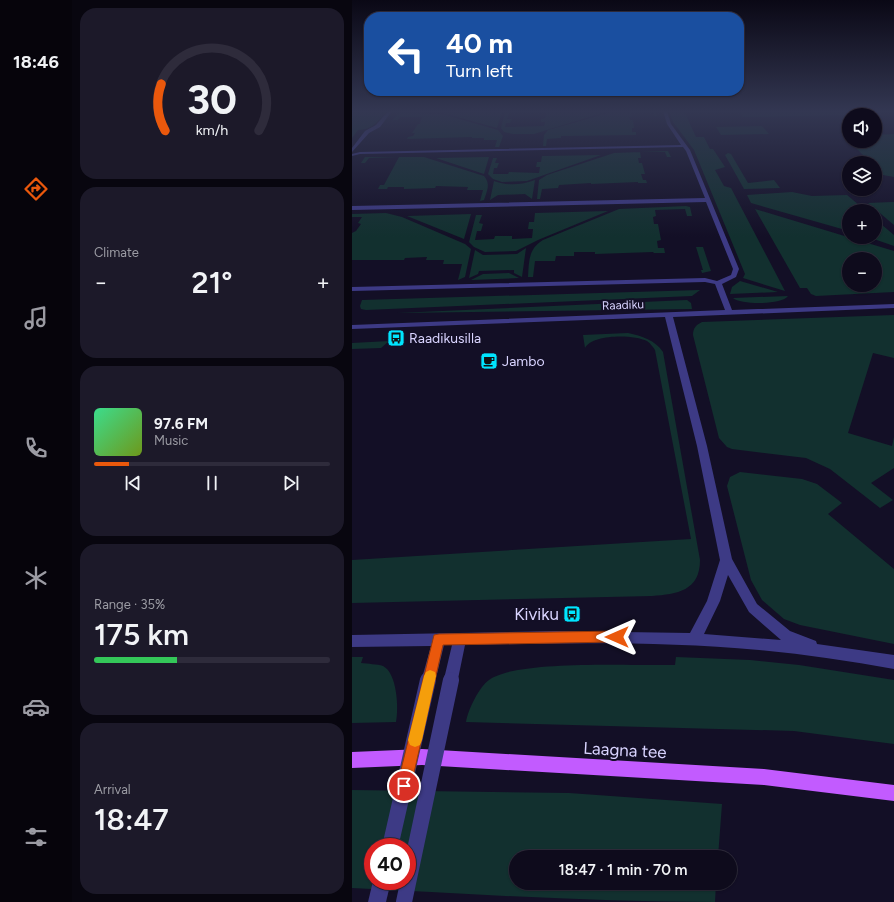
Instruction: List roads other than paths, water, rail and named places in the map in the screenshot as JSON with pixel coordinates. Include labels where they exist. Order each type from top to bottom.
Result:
[{"type":"main road","name":"Laagna tee","points":[[352,760],[422,757],[756,777],[894,793]]},
{"type":"street","points":[[352,289],[705,280],[718,283],[734,276],[736,271],[689,153]]},
{"type":"street","points":[[352,208],[708,200]]},
{"type":"street","points":[[718,283],[729,312]]},
{"type":"street","name":"Raadiku","points":[[352,327],[669,316],[729,312],[894,306]]},
{"type":"street","points":[[669,316],[702,446],[726,560],[753,608],[785,635],[822,650]]},
{"type":"street","points":[[694,638],[708,616],[716,597],[726,560]]},
{"type":"street","points":[[352,641],[570,637],[694,638],[822,650],[894,662]]},
{"type":"street","points":[[392,838],[439,639]]},
{"type":"street","points":[[404,902],[460,639]]},
{"type":"street","points":[[377,902],[380,890]]},
{"type":"place","name":"Raadikusilla","points":[[396,338]]},
{"type":"place","name":"Jambo","points":[[489,361]]},
{"type":"place","name":"Kiviku","points":[[572,614]]}]
